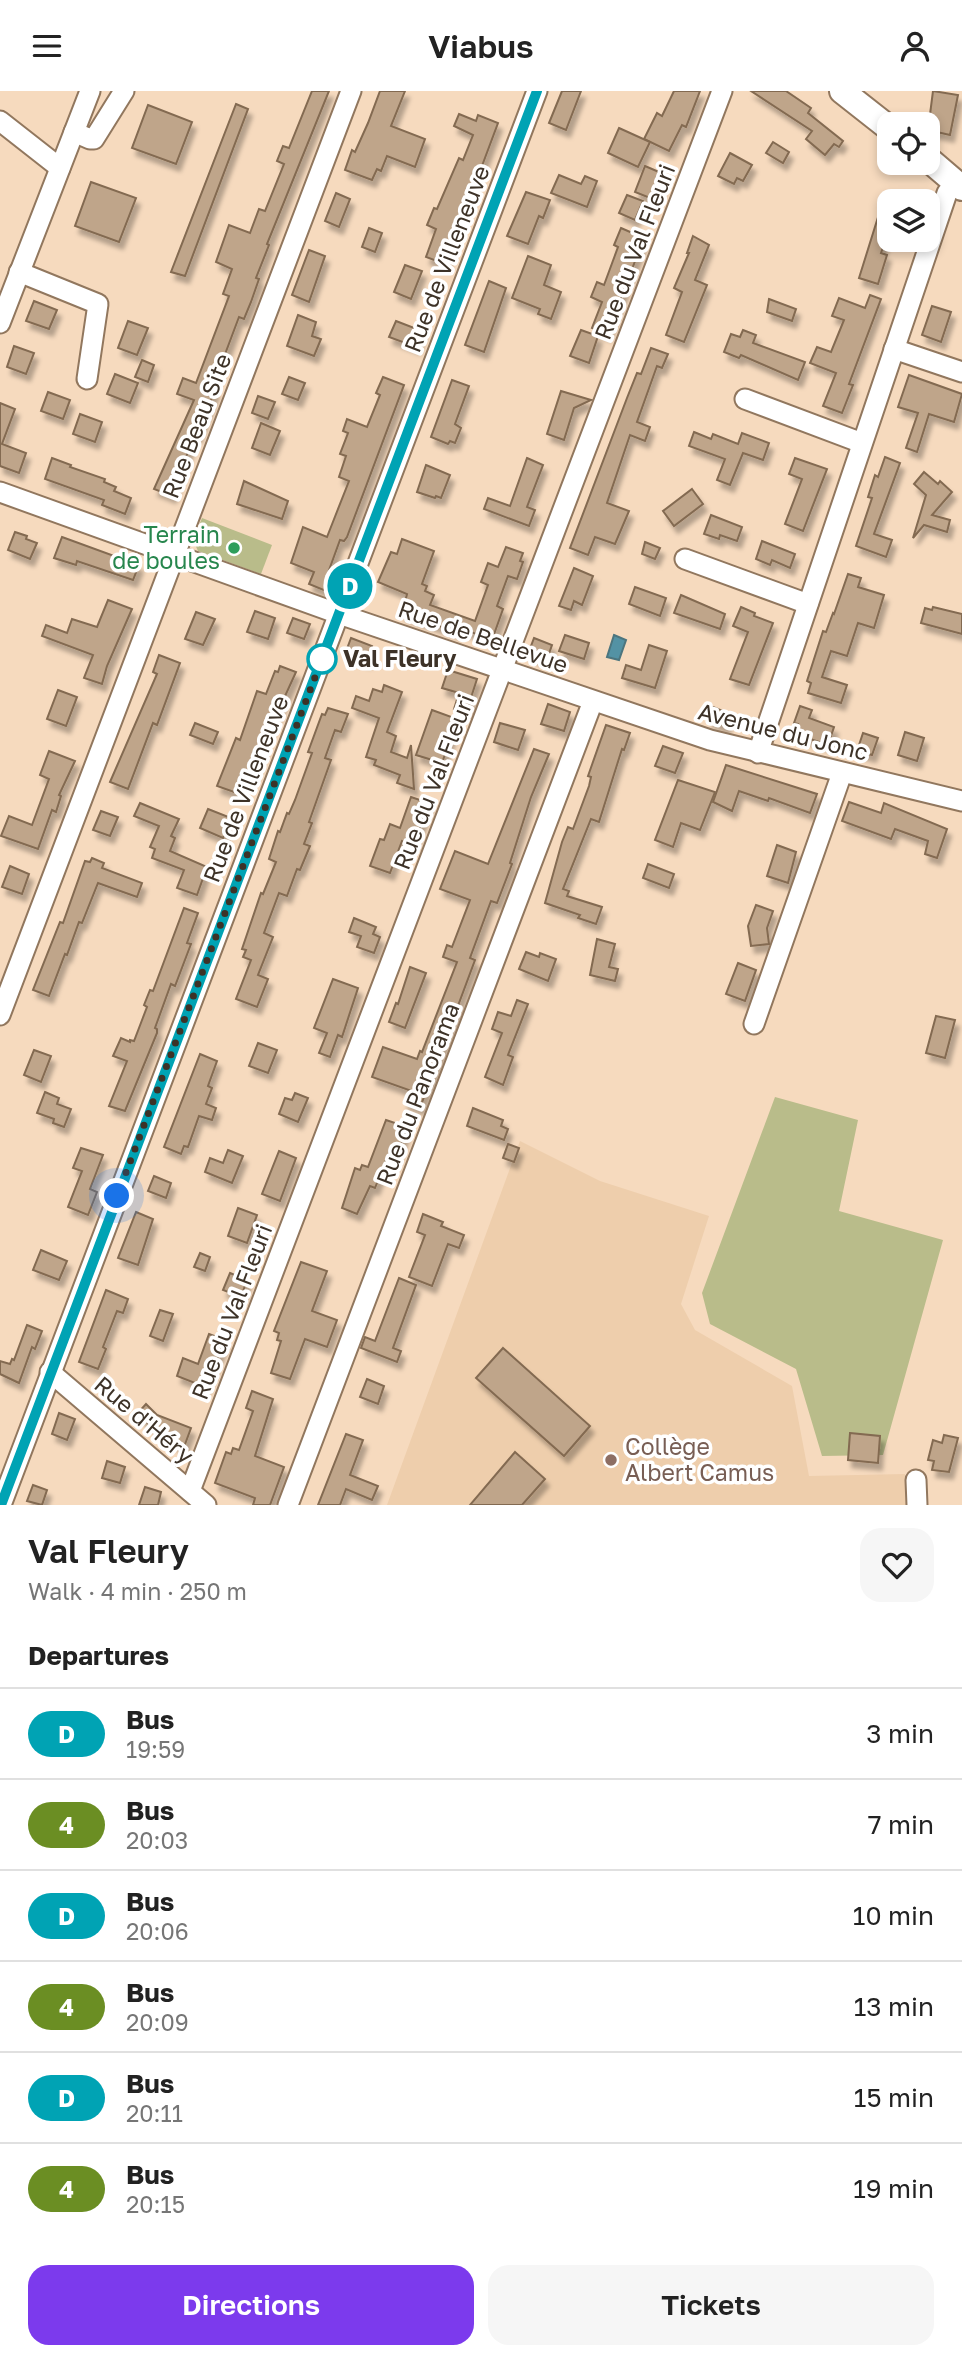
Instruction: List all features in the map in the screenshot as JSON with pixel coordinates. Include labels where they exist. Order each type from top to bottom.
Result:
[{"type":"main road","points":[[842,91],[877,119]]},
{"type":"main road","points":[[940,169],[958,185]]},
{"type":"street","points":[[0,323],[90,91]]},
{"type":"street","points":[[74,132],[94,139],[124,91]]},
{"type":"street","name":"Rue Beau Site","points":[[0,1015],[351,91]]},
{"type":"street","name":"Rue de Villeneuve","points":[[1,1505],[537,91]]},
{"type":"street","name":"Rue du Val Fleuri","points":[[190,1491],[722,91]]},
{"type":"street","points":[[0,121],[60,168]]},
{"type":"street","points":[[758,753],[947,193],[958,185]]},
{"type":"street","points":[[19,272],[98,304],[87,379]]},
{"type":"street","points":[[894,349],[962,372]]},
{"type":"street","points":[[745,400],[862,443]]},
{"type":"street","name":"Rue de Bellevue","points":[[0,492],[339,614],[593,701]]},
{"type":"street","points":[[685,559],[808,604]]},
{"type":"street","name":"Avenue du Jonc","points":[[593,701],[710,740],[962,801]]},
{"type":"street","name":"Rue du Panorama","points":[[288,1505],[593,701]]},
{"type":"street","points":[[754,1024],[842,773]]},
{"type":"street","name":"Rue d'Héry","points":[[50,1372],[206,1505]]},
{"type":"street","points":[[916,1480],[917,1505]]},
{"type":"shaded area","points":[[520,1141],[600,1181],[709,1216],[681,1304],[695,1330],[792,1386],[809,1476],[905,1474],[906,1505],[387,1505]]},
{"type":"green space","name":"Terrain de boules","points":[[202,518],[272,545],[261,574],[198,551],[193,540]]},
{"type":"green space","points":[[775,1097],[858,1120],[839,1211],[943,1240],[883,1455],[822,1456],[796,1369],[710,1324],[702,1293]]},
{"type":"water","points":[[614,635],[626,640],[619,660],[607,657]]},
{"type":"building","points":[[312,91],[329,91],[267,244],[269,245],[256,278],[259,279],[251,302],[244,319],[239,317],[212,389],[215,390],[197,436],[194,435],[172,496],[154,489],[194,400],[177,394],[183,378],[196,383],[229,296],[223,294],[232,269],[216,262],[229,225],[250,233],[259,209],[265,211],[284,164],[277,161],[283,146],[289,148]]},
{"type":"building","points":[[380,91],[405,91],[391,126],[425,139],[415,167],[387,156],[381,171],[377,169],[372,180],[345,170]]},
{"type":"building","points":[[562,91],[581,91],[566,130],[549,123]]},
{"type":"building","points":[[674,91],[700,91],[686,127],[682,125],[669,151],[644,139],[657,113],[662,116]]},
{"type":"building","points":[[751,91],[786,91],[811,108],[808,113],[843,141],[839,147],[834,144],[825,155],[806,139],[812,131]]},
{"type":"building","points":[[933,91],[958,95],[950,135],[940,133],[940,112],[930,112]]},
{"type":"building","points":[[236,104],[248,109],[185,276],[171,272]]},
{"type":"building","points":[[148,105],[192,122],[176,164],[132,148]]},
{"type":"building","points":[[459,114],[476,121],[478,115],[498,123],[464,214],[461,213],[447,247],[451,249],[445,264],[426,257],[436,229],[427,225],[434,208],[437,209],[459,158],[463,160],[473,135],[454,126]]},
{"type":"building","points":[[619,128],[650,142],[638,167],[608,153]]},
{"type":"building","points":[[773,142],[789,152],[783,163],[766,153]]},
{"type":"building","points":[[730,153],[752,165],[743,181],[737,178],[734,184],[718,176]]},
{"type":"building","points":[[645,166],[666,175],[655,200],[635,192]]},
{"type":"building","points":[[559,175],[581,184],[585,176],[597,181],[587,207],[551,193]]},
{"type":"building","points":[[91,182],[136,198],[119,242],[75,226]]},
{"type":"building","points":[[526,192],[550,200],[543,218],[539,216],[528,244],[507,236]]},
{"type":"building","points":[[336,193],[350,199],[339,227],[325,221]]},
{"type":"building","points":[[627,195],[643,201],[635,220],[619,213]]},
{"type":"building","points":[[877,220],[877,252],[887,255],[878,284],[859,278]]},
{"type":"building","points":[[369,228],[382,233],[375,252],[362,247]]},
{"type":"building","points":[[621,228],[644,238],[607,334],[592,328],[602,302],[591,297],[597,282],[604,285],[618,247],[614,245]]},
{"type":"building","points":[[693,236],[709,245],[695,280],[707,285],[684,342],[666,335],[682,292],[674,288]]},
{"type":"building","points":[[309,250],[325,256],[309,302],[292,295]]},
{"type":"building","points":[[528,256],[551,265],[544,285],[561,292],[551,319],[538,314],[540,309],[512,298]]},
{"type":"building","points":[[405,265],[422,271],[411,299],[394,292]]},
{"type":"building","points":[[489,281],[506,288],[484,352],[465,345]]},
{"type":"building","points":[[870,295],[881,299],[849,384],[853,385],[842,413],[823,406],[836,373],[810,363],[817,347],[831,352],[844,320],[832,316],[839,298],[865,308]]},
{"type":"building","points":[[769,299],[796,309],[792,321],[767,312]]},
{"type":"building","points":[[34,301],[57,310],[49,329],[26,321]]},
{"type":"building","points":[[932,306],[951,312],[941,342],[922,335]]},
{"type":"building","points":[[298,315],[316,322],[312,336],[321,339],[314,356],[287,346]]},
{"type":"building","points":[[128,321],[148,328],[137,355],[118,348]]},
{"type":"building","points":[[396,321],[422,331],[416,347],[389,337]]},
{"type":"building","points":[[581,330],[598,336],[589,363],[570,356]]},
{"type":"building","points":[[743,330],[756,335],[753,343],[805,362],[798,380],[741,355],[739,358],[724,352],[731,334],[740,337]]},
{"type":"building","points":[[14,346],[34,353],[26,374],[7,367]]},
{"type":"building","points":[[651,348],[668,354],[662,368],[657,366],[637,422],[650,427],[645,441],[630,435],[607,503],[629,511],[615,544],[595,537],[588,555],[570,548],[637,373],[641,374]]},
{"type":"building","points":[[142,360],[154,365],[148,382],[135,377]]},
{"type":"building","points":[[115,374],[138,383],[130,403],[107,394]]},
{"type":"building","points":[[909,375],[962,394],[954,422],[929,414],[917,452],[906,448],[918,413],[898,407]]},
{"type":"building","points":[[289,377],[305,383],[298,400],[282,394]]},
{"type":"building","points":[[383,377],[404,385],[347,537],[344,541],[340,540],[328,573],[332,575],[326,591],[309,584],[314,572],[291,563],[303,527],[327,537],[349,481],[339,477],[346,456],[340,454],[348,433],[343,431],[347,419],[367,427],[380,395],[376,393]]},
{"type":"building","points":[[452,380],[469,386],[455,424],[461,428],[455,443],[450,441],[448,444],[431,437]]},
{"type":"building","points":[[561,391],[591,400],[574,408],[564,440],[547,434]]},
{"type":"building","points":[[48,392],[70,400],[63,419],[41,411]]},
{"type":"building","points":[[258,396],[275,402],[268,419],[252,413]]},
{"type":"building","points":[[0,403],[15,409],[2,444],[26,453],[19,473],[0,466]]},
{"type":"building","points":[[80,414],[102,422],[95,442],[73,434]]},
{"type":"building","points":[[261,423],[280,431],[270,455],[252,448]]},
{"type":"building","points":[[694,432],[711,439],[713,434],[738,444],[742,433],[769,443],[763,460],[743,453],[730,485],[717,480],[725,459],[689,446]]},
{"type":"building","points":[[885,457],[900,463],[874,534],[892,540],[886,557],[856,546],[872,498],[868,497],[875,475],[878,477]]},
{"type":"building","points":[[52,458],[105,479],[104,482],[116,487],[114,491],[131,498],[125,514],[102,505],[104,500],[45,479]]},
{"type":"building","points":[[527,458],[543,465],[527,507],[535,510],[529,526],[484,509],[488,498],[510,506]]},
{"type":"building","points":[[795,458],[827,469],[803,531],[785,524],[802,479],[789,474]]},
{"type":"building","points":[[426,465],[450,475],[441,498],[417,492]]},
{"type":"building","points":[[924,472],[952,492],[932,515],[950,520],[947,532],[924,525],[913,538],[926,495],[914,484]]},
{"type":"building","points":[[244,481],[288,501],[282,519],[237,504]]},
{"type":"building","points":[[692,489],[703,504],[674,526],[663,511]]},
{"type":"building","points":[[711,515],[742,527],[737,541],[720,535],[719,539],[704,534]]},
{"type":"building","points":[[15,532],[37,543],[30,559],[8,550]]},
{"type":"building","points":[[62,537],[139,565],[133,580],[77,561],[76,565],[54,558]]},
{"type":"building","points":[[402,539],[434,551],[422,584],[427,586],[425,591],[434,595],[430,605],[475,621],[488,585],[481,582],[488,563],[498,567],[506,547],[523,553],[517,579],[508,576],[497,606],[503,609],[492,640],[458,627],[457,632],[402,614],[407,594],[378,582],[391,552],[397,554]]},
{"type":"building","points":[[762,541],[795,554],[790,568],[772,560],[770,565],[756,559]]},
{"type":"building","points":[[645,542],[660,548],[655,559],[642,554]]},
{"type":"building","points":[[574,568],[593,576],[582,605],[574,601],[571,610],[559,606]]},
{"type":"building","points":[[848,574],[861,578],[858,587],[884,595],[874,628],[858,623],[847,656],[831,651],[822,677],[847,685],[841,703],[808,693],[811,683],[807,681],[823,631],[826,632],[834,614]]},
{"type":"building","points":[[635,587],[666,598],[660,616],[629,604]]},
{"type":"building","points":[[681,595],[725,614],[720,629],[674,613]]},
{"type":"building","points":[[108,600],[132,609],[102,684],[84,678],[93,655],[42,636],[46,625],[67,633],[72,619],[97,627]]},
{"type":"building","points":[[741,607],[755,613],[754,616],[773,623],[749,685],[730,679],[748,632],[733,626]]},
{"type":"building","points":[[933,607],[962,614],[962,634],[921,623],[925,608],[932,610]]},
{"type":"building","points":[[255,611],[275,618],[268,639],[247,632]]},
{"type":"building","points":[[196,612],[215,619],[203,645],[185,639]]},
{"type":"building","points":[[293,618],[310,624],[304,639],[287,633]]},
{"type":"building","points":[[565,635],[589,643],[584,659],[559,651]]},
{"type":"building","points":[[351,638],[372,646],[367,661],[345,654]]},
{"type":"building","points":[[534,638],[552,645],[546,662],[528,654]]},
{"type":"building","points":[[649,645],[667,651],[655,688],[622,678],[626,665],[641,670]]},
{"type":"building","points":[[159,655],[180,663],[157,725],[153,723],[128,789],[110,782],[157,674],[153,672]]},
{"type":"building","points":[[280,666],[296,672],[274,716],[253,775],[242,771],[234,792],[217,786],[236,738],[240,740],[257,691],[266,694],[275,671],[278,672]]},
{"type":"building","points":[[448,670],[477,679],[466,713],[454,709],[459,693],[442,688]]},
{"type":"building","points":[[384,685],[402,692],[387,732],[396,736],[391,752],[407,758],[411,745],[414,789],[397,783],[400,775],[374,765],[376,760],[366,757],[379,718],[352,708],[356,696],[369,701],[373,689],[382,692]]},
{"type":"building","points":[[58,690],[77,697],[66,726],[47,719]]},
{"type":"building","points":[[548,704],[570,712],[564,731],[541,724]]},
{"type":"building","points":[[800,706],[812,710],[809,718],[834,727],[828,745],[795,734],[798,724],[794,723]]},
{"type":"building","points":[[713,707],[730,714],[726,726],[708,720]]},
{"type":"building","points":[[328,708],[348,714],[341,732],[335,730],[325,758],[331,760],[304,844],[310,846],[300,870],[297,869],[287,896],[279,893],[264,933],[273,937],[258,975],[268,979],[257,1007],[236,999],[251,960],[243,957],[246,950],[242,949],[261,893],[263,894],[276,862],[269,859],[278,831],[280,832],[295,800],[312,753],[308,752],[322,714],[325,715]]},
{"type":"building","points":[[432,710],[457,719],[442,763],[416,755]]},
{"type":"building","points":[[195,723],[218,732],[213,744],[190,735]]},
{"type":"building","points":[[500,723],[525,730],[518,750],[494,742]]},
{"type":"building","points":[[606,725],[630,733],[624,750],[622,749],[599,822],[591,819],[563,889],[569,891],[567,896],[602,907],[596,924],[578,918],[580,915],[545,903],[562,842],[568,827],[573,829],[589,786],[591,777],[588,776]]},
{"type":"building","points":[[905,732],[924,738],[917,761],[898,755]]},
{"type":"building","points":[[863,733],[878,738],[872,755],[857,751]]},
{"type":"building","points":[[663,746],[683,753],[675,773],[655,766]]},
{"type":"building","points":[[534,749],[549,754],[531,797],[510,863],[512,864],[497,903],[491,901],[470,958],[475,960],[420,1108],[404,1102],[409,1090],[372,1077],[383,1047],[417,1059],[420,1051],[422,1052],[457,962],[443,957],[447,945],[452,947],[470,900],[440,889],[455,851],[488,864]]},
{"type":"building","points":[[49,751],[75,761],[59,795],[61,796],[56,812],[52,810],[38,849],[1,836],[9,816],[32,825],[49,779],[40,775]]},
{"type":"building","points":[[726,765],[817,794],[810,813],[769,798],[768,801],[739,791],[732,811],[713,802]]},
{"type":"building","points":[[678,780],[715,792],[700,830],[681,823],[673,847],[655,840]]},
{"type":"building","points":[[411,797],[429,803],[413,845],[402,841],[390,873],[370,866],[380,839],[384,840],[390,824],[400,828]]},
{"type":"building","points":[[849,802],[881,813],[884,803],[947,829],[937,858],[925,854],[928,841],[895,829],[891,839],[842,821]]},
{"type":"building","points":[[140,803],[179,819],[171,836],[175,838],[170,851],[207,867],[197,895],[177,888],[184,870],[152,858],[155,849],[150,847],[159,826],[134,816]]},
{"type":"building","points":[[208,809],[231,818],[223,838],[200,828]]},
{"type":"building","points":[[101,811],[118,817],[110,836],[93,830]]},
{"type":"building","points":[[777,845],[796,852],[788,883],[767,876]]},
{"type":"building","points":[[92,858],[104,863],[102,868],[142,883],[137,897],[98,883],[49,996],[33,990],[60,922],[63,923],[85,861],[90,862]]},
{"type":"building","points":[[648,864],[674,874],[669,888],[643,878]]},
{"type":"building","points":[[10,866],[29,874],[22,894],[2,887]]},
{"type":"building","points":[[756,905],[773,911],[767,928],[769,944],[751,946],[748,926]]},
{"type":"building","points":[[184,908],[198,913],[187,943],[191,944],[175,986],[171,984],[155,1028],[157,1033],[125,1111],[109,1106],[127,1061],[113,1056],[121,1038],[134,1041],[147,1007],[144,1005],[150,990],[153,991]]},
{"type":"building","points":[[354,918],[376,927],[373,934],[380,937],[374,953],[357,947],[361,936],[349,932]]},
{"type":"building","points":[[597,939],[615,944],[609,967],[618,969],[615,981],[590,975]]},
{"type":"building","points":[[526,952],[539,957],[540,953],[556,959],[548,981],[519,969]]},
{"type":"building","points":[[738,963],[756,970],[745,1001],[726,994]]},
{"type":"building","points":[[410,967],[426,973],[405,1028],[389,1022]]},
{"type":"building","points":[[333,979],[358,988],[342,1037],[338,1035],[330,1057],[319,1053],[327,1033],[314,1028]]},
{"type":"building","points":[[517,1000],[528,1004],[508,1055],[513,1057],[503,1085],[485,1077],[502,1033],[492,1029],[498,1012],[511,1016]]},
{"type":"building","points":[[936,1016],[955,1020],[945,1058],[926,1053]]},
{"type":"building","points":[[258,1043],[277,1050],[268,1073],[249,1066]]},
{"type":"building","points":[[34,1050],[51,1056],[41,1082],[24,1075]]},
{"type":"building","points":[[200,1054],[217,1061],[208,1086],[212,1088],[206,1104],[216,1108],[212,1120],[199,1116],[188,1147],[184,1146],[181,1154],[164,1147]]},
{"type":"building","points":[[45,1092],[59,1098],[57,1104],[71,1109],[64,1127],[53,1123],[54,1119],[37,1113]]},
{"type":"building","points":[[295,1093],[308,1098],[298,1122],[279,1114],[285,1098],[292,1100]]},
{"type":"building","points":[[473,1108],[503,1120],[501,1126],[508,1129],[504,1140],[467,1126]]},
{"type":"building","points":[[386,1120],[407,1127],[394,1163],[386,1160],[375,1188],[370,1186],[357,1214],[342,1208],[355,1168],[360,1170],[362,1165],[368,1167]]},
{"type":"building","points":[[508,1144],[519,1148],[514,1162],[503,1158]]},
{"type":"building","points":[[81,1148],[103,1155],[90,1189],[97,1192],[88,1215],[68,1207],[82,1171],[73,1168]]},
{"type":"building","points":[[228,1150],[243,1156],[232,1183],[205,1172],[210,1158],[223,1163]]},
{"type":"building","points":[[279,1151],[296,1158],[280,1201],[262,1194]]},
{"type":"building","points":[[154,1176],[171,1183],[166,1198],[148,1191]]},
{"type":"building","points":[[238,1208],[257,1215],[247,1243],[228,1236]]},
{"type":"building","points":[[136,1212],[153,1219],[138,1265],[118,1258]]},
{"type":"building","points":[[423,1214],[443,1222],[441,1226],[464,1235],[459,1248],[448,1244],[432,1286],[409,1277],[425,1235],[417,1232]]},
{"type":"building","points":[[41,1250],[67,1261],[59,1280],[33,1270]]},
{"type":"building","points":[[200,1253],[210,1257],[205,1271],[194,1267]]},
{"type":"building","points":[[301,1262],[327,1271],[312,1311],[337,1320],[327,1347],[305,1339],[290,1379],[271,1373],[281,1341],[277,1340],[279,1333],[274,1331]]},
{"type":"building","points":[[230,1273],[247,1280],[241,1297],[223,1290]]},
{"type":"building","points":[[399,1278],[416,1285],[393,1348],[401,1351],[397,1362],[361,1348],[365,1337],[375,1341]]},
{"type":"building","points":[[106,1290],[128,1299],[123,1313],[117,1311],[98,1369],[79,1362]]},
{"type":"building","points":[[160,1310],[173,1314],[163,1341],[150,1336]]},
{"type":"building","points":[[27,1325],[42,1331],[35,1349],[32,1347],[19,1383],[0,1374],[0,1361],[10,1364],[12,1359],[14,1360]]},
{"type":"building","points":[[209,1334],[225,1340],[205,1387],[177,1376],[183,1358],[198,1364]]},
{"type":"building","points":[[503,1348],[590,1426],[564,1456],[476,1378]]},
{"type":"building","points":[[367,1379],[384,1386],[378,1404],[360,1397]]},
{"type":"building","points":[[252,1391],[273,1399],[255,1456],[284,1467],[270,1505],[253,1505],[255,1498],[215,1483],[226,1452],[231,1454],[233,1448],[239,1450],[253,1411],[246,1408]]},
{"type":"building","points":[[146,1404],[157,1415],[191,1428],[184,1447],[158,1437],[159,1433],[137,1414]]},
{"type":"building","points":[[59,1413],[75,1419],[67,1440],[52,1434]]},
{"type":"building","points":[[850,1433],[880,1436],[878,1463],[848,1460]]},
{"type":"building","points":[[346,1434],[363,1440],[350,1475],[378,1486],[372,1500],[346,1489],[340,1505],[318,1505]]},
{"type":"building","points":[[944,1435],[958,1438],[949,1472],[932,1470],[934,1461],[928,1460],[933,1440],[942,1443]]},
{"type":"building","points":[[515,1452],[545,1479],[522,1505],[470,1505]]},
{"type":"building","points":[[107,1461],[125,1467],[120,1483],[102,1478]]},
{"type":"building","points":[[33,1485],[47,1490],[42,1505],[27,1501]]},
{"type":"building","points":[[145,1487],[161,1492],[158,1505],[139,1505]]},
{"type":"bus line","name":"D","points":[[1,1505],[59,1346],[537,91]]},
{"type":"place","name":"Terrain de boules","points":[[234,548]]},
{"type":"place","name":"Val Fleury","points":[[322,659]]},
{"type":"place","name":"Collège Albert Camus","points":[[611,1460]]},
{"type":"route","points":[[117,1196],[322,659]]}]
